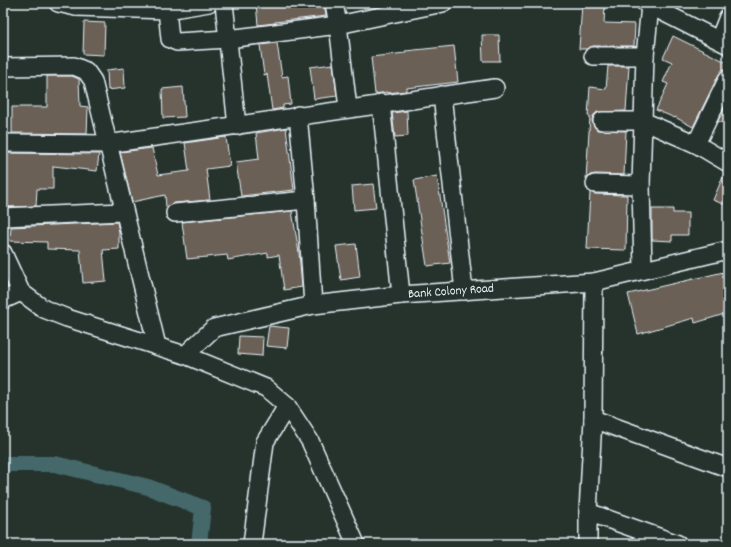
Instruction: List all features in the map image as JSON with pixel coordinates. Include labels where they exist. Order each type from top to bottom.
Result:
[{"type":"street","points":[[58,3],[166,10],[209,3]]},
{"type":"street","points":[[224,3],[237,126]]},
{"type":"street","points":[[334,3],[348,108]]},
{"type":"street","points":[[166,10],[170,39],[178,42],[228,39],[338,25],[443,3]]},
{"type":"street","points":[[643,270],[641,185],[648,4],[723,42],[728,17]]},
{"type":"street","points":[[593,56],[645,56]]},
{"type":"street","points":[[3,68],[74,66],[86,71],[93,81],[123,212],[157,346]]},
{"type":"street","points":[[696,144],[728,78]]},
{"type":"street","points":[[3,143],[107,144],[237,126],[298,115],[381,103],[495,88]]},
{"type":"street","points":[[442,95],[464,291]]},
{"type":"street","points":[[381,103],[401,295]]},
{"type":"street","points":[[298,115],[306,200],[313,305]]},
{"type":"street","points":[[602,121],[643,121],[696,144],[728,163]]},
{"type":"street","points":[[595,184],[641,185]]},
{"type":"street","points":[[175,213],[306,200]]},
{"type":"street","points":[[3,217],[123,212]]},
{"type":"street","name":"Bank Colony Road","points":[[185,355],[214,328],[313,305],[401,295],[594,282],[728,250]]},
{"type":"street","points":[[3,253],[21,292],[44,309],[67,318],[185,355],[266,388],[286,406],[310,441],[356,544]]},
{"type":"street","points":[[588,544],[588,512],[593,419],[594,282]]},
{"type":"street","points":[[3,300],[21,292]]},
{"type":"street","points":[[252,544],[265,442],[286,406]]},
{"type":"street","points":[[593,419],[728,468]]},
{"type":"street","points":[[588,512],[678,544]]},
{"type":"building","points":[[256,3],[324,3],[326,16],[258,25]]},
{"type":"building","points":[[582,3],[605,4],[604,23],[635,24],[634,46],[593,46],[586,49],[579,49]]},
{"type":"building","points":[[84,22],[105,23],[104,55],[83,54]]},
{"type":"building","points":[[482,35],[499,35],[500,61],[483,61]]},
{"type":"building","points":[[673,36],[728,63],[728,68],[719,74],[693,127],[675,117],[656,110],[668,84],[663,82],[672,62],[663,58]]},
{"type":"building","points":[[277,43],[282,77],[288,76],[291,104],[283,105],[283,108],[272,110],[267,74],[264,75],[260,45]]},
{"type":"building","points":[[454,46],[458,82],[406,88],[406,91],[375,94],[371,57],[405,53],[405,51]]},
{"type":"building","points":[[333,64],[337,96],[314,99],[310,67]]},
{"type":"building","points":[[608,66],[629,66],[626,111],[597,112],[593,116],[592,121],[597,130],[626,131],[624,175],[595,174],[590,175],[586,179],[590,116],[588,116],[590,87],[606,89]]},
{"type":"building","points":[[124,68],[125,88],[108,90],[107,70]]},
{"type":"building","points":[[47,76],[72,76],[79,79],[80,106],[88,107],[87,134],[12,133],[12,107],[47,107]]},
{"type":"building","points":[[183,87],[185,117],[163,118],[162,89]]},
{"type":"building","points":[[728,101],[728,125],[718,121]]},
{"type":"building","points":[[407,111],[408,136],[395,137],[392,113]]},
{"type":"building","points":[[286,128],[294,190],[241,196],[236,162],[259,159],[256,133]]},
{"type":"building","points":[[226,137],[230,166],[206,169],[210,200],[174,203],[166,207],[165,195],[132,202],[120,152],[152,148],[158,175],[189,171],[185,143]]},
{"type":"building","points":[[3,153],[99,154],[97,171],[53,166],[53,189],[37,189],[36,206],[11,207],[3,206]]},
{"type":"building","points":[[725,172],[728,173],[728,206],[713,200]]},
{"type":"building","points":[[437,176],[450,263],[427,266],[414,180]]},
{"type":"building","points":[[373,184],[376,208],[354,210],[352,186]]},
{"type":"building","points":[[590,192],[595,194],[627,195],[626,250],[587,249]]},
{"type":"building","points":[[652,209],[673,209],[673,213],[688,213],[688,235],[672,235],[672,241],[652,240]]},
{"type":"building","points":[[292,211],[299,253],[302,287],[284,290],[279,255],[268,257],[268,253],[228,260],[227,255],[187,259],[182,222]]},
{"type":"building","points":[[117,222],[119,232],[119,249],[103,250],[106,281],[83,283],[80,250],[47,249],[47,242],[10,241],[11,227]]},
{"type":"building","points":[[356,244],[360,277],[341,280],[336,246]]},
{"type":"building","points":[[728,271],[728,313],[695,323],[694,318],[638,334],[628,294]]},
{"type":"building","points":[[269,326],[289,328],[287,348],[266,346]]},
{"type":"building","points":[[239,336],[263,337],[262,356],[238,354]]},
{"type":"waterway","points":[[3,464],[55,464],[148,487],[203,508],[199,544]]}]
